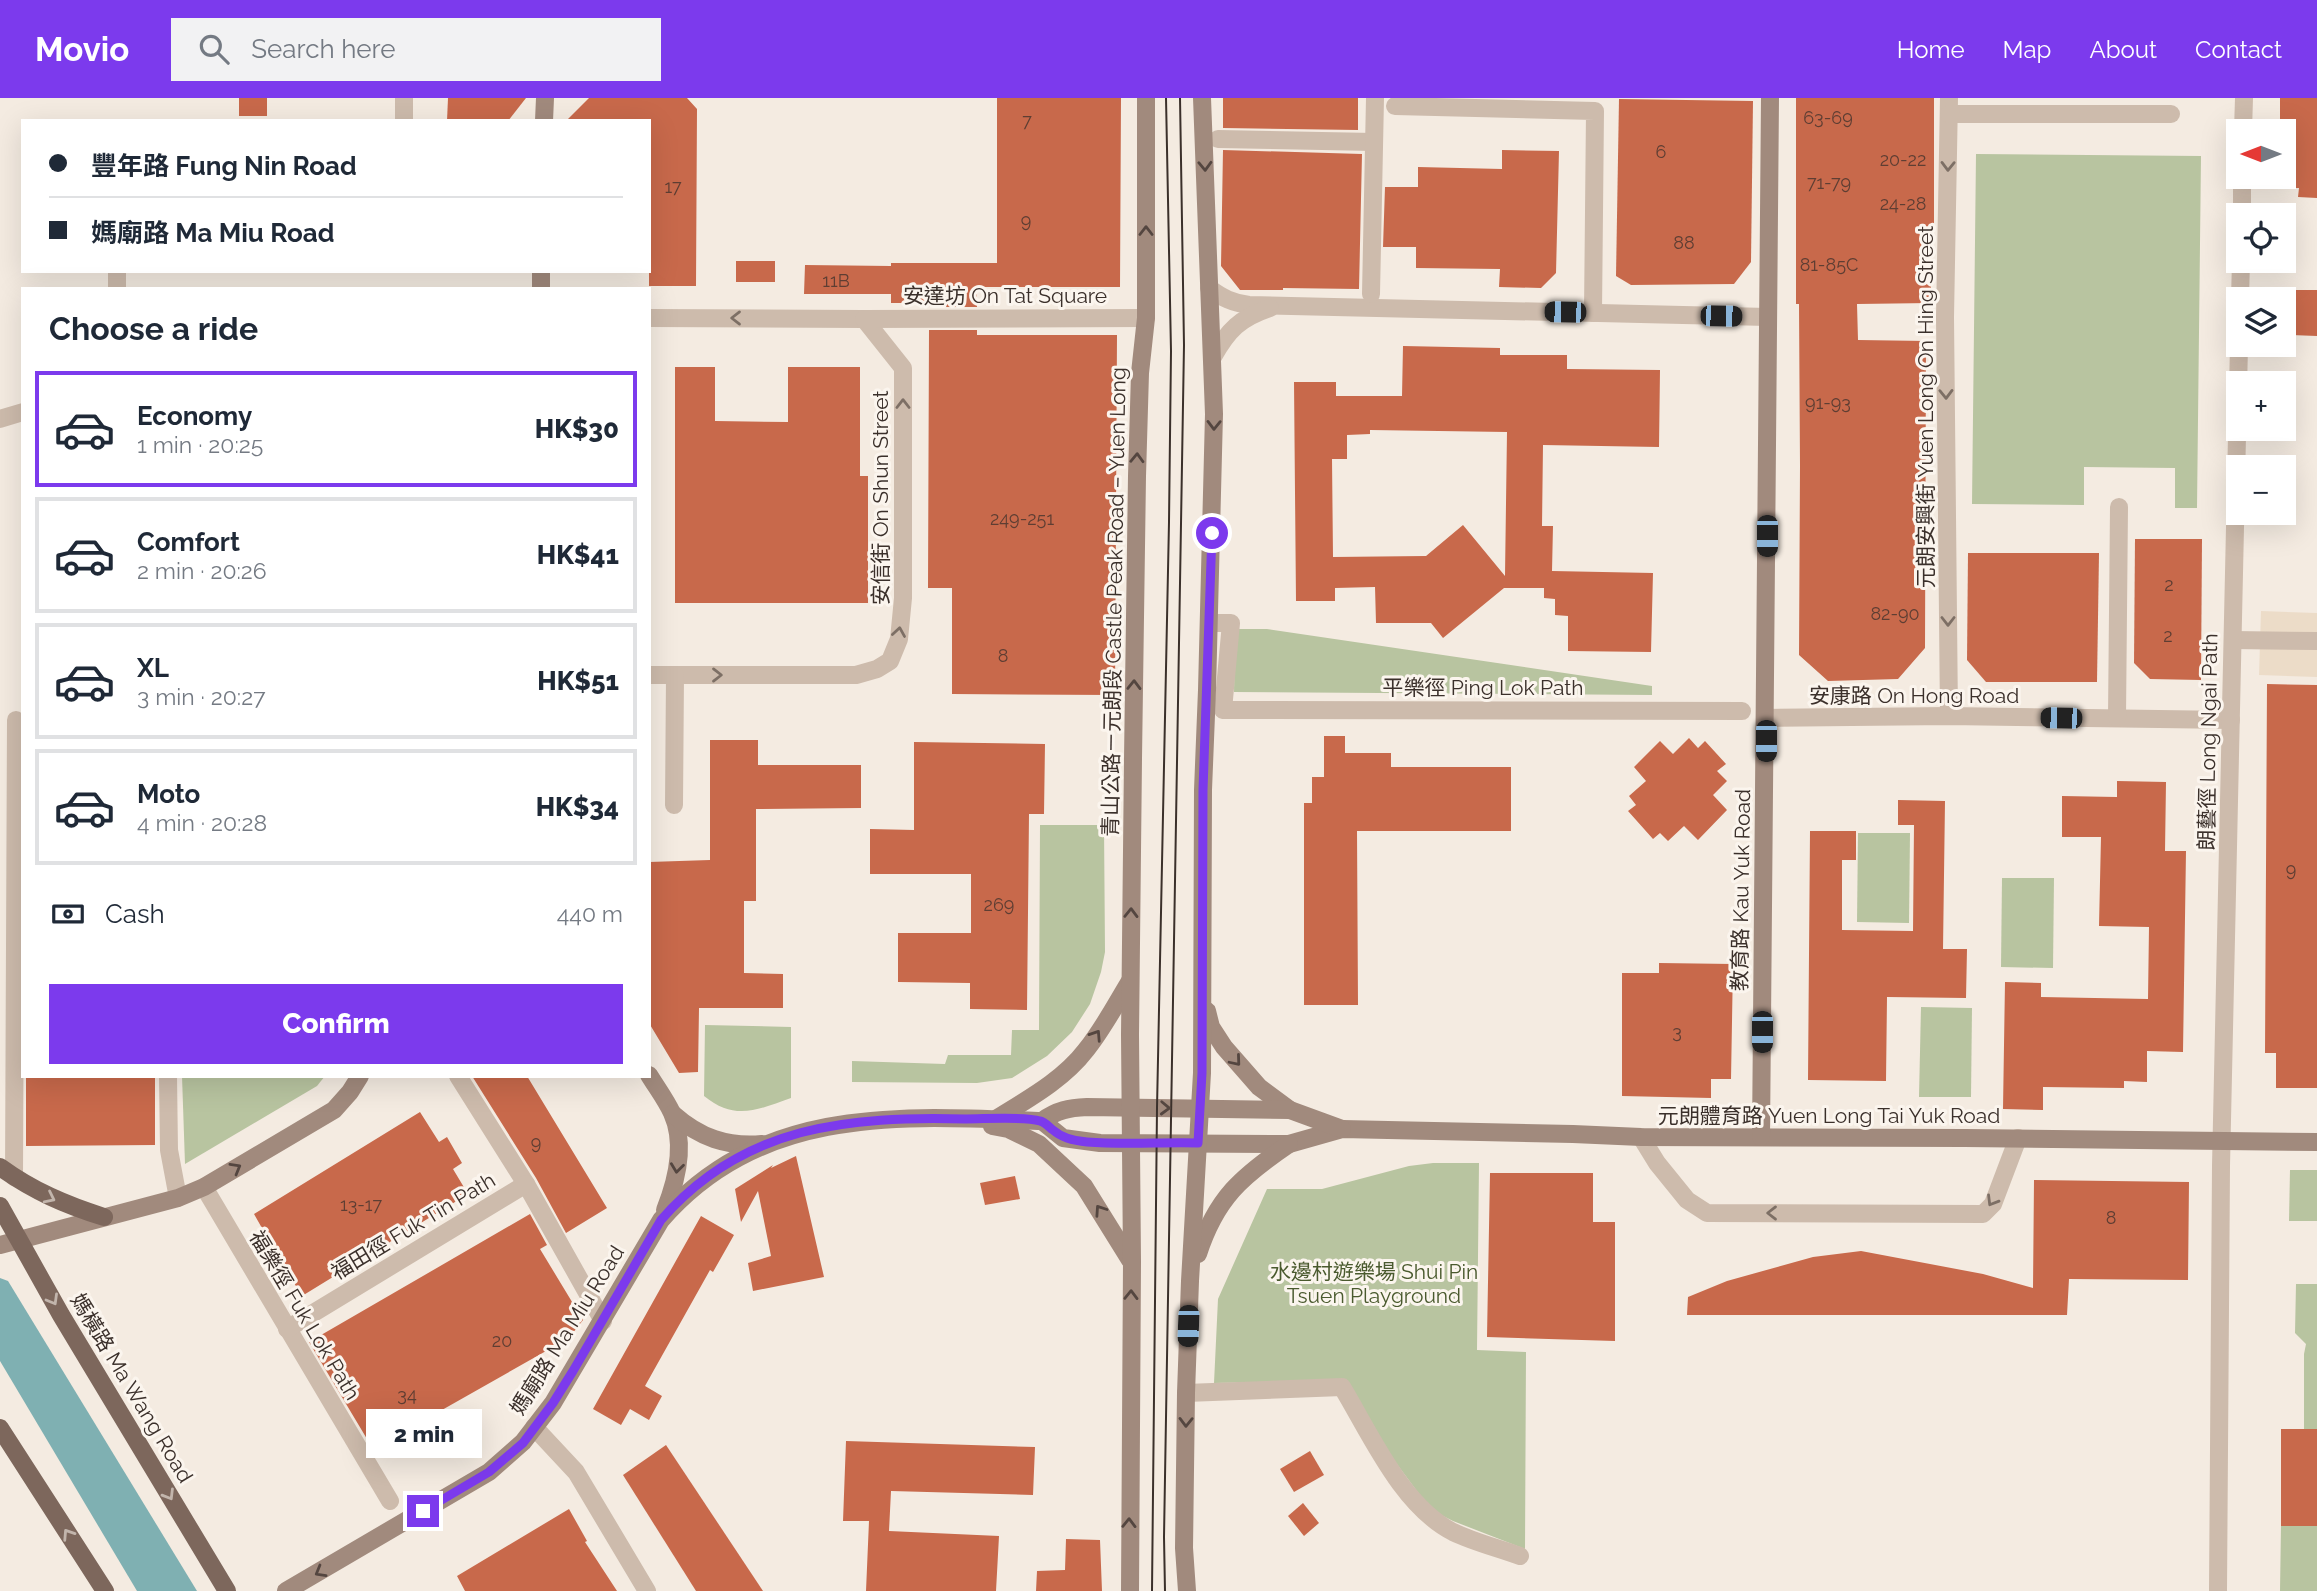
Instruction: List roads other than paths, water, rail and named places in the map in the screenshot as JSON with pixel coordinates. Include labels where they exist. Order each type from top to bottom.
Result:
[{"type":"main road","points":[[544,119],[545,98]]},
{"type":"main road","name":"青山公路－元朗段 Castle Peak Road – Yuen Long","points":[[1130,1591],[1130,981],[1137,476],[1140,373],[1146,318],[1146,98]]},
{"type":"main road","points":[[1187,1591],[1184,1548],[1186,1393],[1200,1110],[1203,790],[1213,469],[1213,357],[1202,98]]},
{"type":"main road","name":"教育路 Kau Yuk Road","points":[[1761,1137],[1770,98]]},
{"type":"main road","points":[[994,1119],[1032,1097],[1075,1062],[1087,1049],[1130,981]]},
{"type":"main road","points":[[1201,987],[1211,1027],[1224,1047],[1259,1087],[1290,1110]]},
{"type":"main road","points":[[0,1244],[178,1198],[204,1187],[334,1110],[351,1092],[359,1078]]},
{"type":"main road","points":[[651,1078],[672,1114],[678,1143],[674,1188],[661,1220]]},
{"type":"main road","name":"元朗體育路 Yuen Long Tai Yuk Road","points":[[1342,1129],[1290,1110],[1065,1109],[1042,1121],[1063,1138],[1084,1142],[1130,1143],[1289,1144],[1342,1129],[1573,1133],[1641,1137],[2317,1142]]},
{"type":"main road","name":"媽廟路 Ma Miu Road","points":[[672,1114],[709,1139],[746,1145],[766,1143],[815,1128],[869,1119],[912,1117],[1042,1121]]},
{"type":"main road","points":[[965,1119],[1008,1129],[1039,1144],[1084,1186],[1132,1262]]},
{"type":"main road","name":"媽廟路 Ma Miu Road","points":[[286,1591],[489,1472],[523,1443],[553,1403],[661,1220],[698,1184],[766,1143]]},
{"type":"main road","points":[[1190,1281],[1206,1228],[1227,1195],[1254,1168],[1289,1144]]},
{"type":"main road","points":[[7,1172],[65,1205],[104,1217]]},
{"type":"main road","name":"媽橫路 Ma Wang Road","points":[[0,1206],[68,1326],[228,1591]]},
{"type":"main road","points":[[0,1428],[105,1591]]},
{"type":"street","points":[[404,98],[404,119]]},
{"type":"street","points":[[1371,294],[1375,98]]},
{"type":"street","points":[[2243,119],[2244,98]]},
{"type":"street","points":[[1395,106],[1595,111],[1593,313]]},
{"type":"street","points":[[1949,106],[2171,114]]},
{"type":"street","name":"元朗安興街 Yuen Long On Hing Street","points":[[1949,106],[1945,317],[1949,716]]},
{"type":"street","points":[[1218,139],[1374,142]]},
{"type":"street","points":[[1209,288],[1235,303],[1276,306],[1768,317]]},
{"type":"street","points":[[1213,357],[1225,336],[1238,322],[1276,306]]},
{"type":"street","points":[[651,318],[864,319]]},
{"type":"street","name":"安達坊 On Tat Square","points":[[864,319],[1146,318]]},
{"type":"street","name":"安信街 On Shun Street","points":[[651,675],[856,675],[877,669],[890,661],[899,639],[903,598],[903,368],[864,319]]},
{"type":"street","name":"朗藝徑 Long Ngai Path","points":[[2218,1591],[2222,1141],[2239,357]]},
{"type":"street","points":[[0,419],[21,413]]},
{"type":"street","points":[[2117,718],[2119,507]]},
{"type":"street","name":"平樂徑 Ping Lok Path","points":[[1209,623],[1231,623],[1223,710],[1742,711]]},
{"type":"street","points":[[2233,640],[2317,641]]},
{"type":"street","points":[[674,805],[675,675]]},
{"type":"street","name":"安康路 On Hong Road","points":[[1766,718],[1949,716],[2231,720]]},
{"type":"street","points":[[7,1172],[19,894],[13,721]]},
{"type":"street","points":[[168,1078],[169,1150],[178,1198]]},
{"type":"street","points":[[459,1078],[526,1184],[603,1321]]},
{"type":"street","points":[[1641,1137],[1657,1163],[1687,1200],[1707,1213],[1970,1214],[1983,1214],[1993,1204],[2018,1138]]},
{"type":"street","name":"福田徑 Fuk Tin Path","points":[[287,1329],[526,1184]]},
{"type":"street","name":"福樂徑 Fuk Lok Path","points":[[204,1187],[390,1501]]},
{"type":"street","points":[[1186,1393],[1342,1387],[1404,1491],[1425,1513],[1453,1531],[1520,1556]]},
{"type":"street","points":[[534,1427],[576,1472],[647,1591]]},
{"type":"water","points":[[0,1278],[8,1281],[197,1591],[137,1591],[0,1361]]},
{"type":"tram line","points":[[1152,1591],[1157,1108],[1171,351],[1166,98]]},
{"type":"tram line","points":[[1165,1591],[1184,345],[1180,98]]},
{"type":"park label","name":"水邊村遊樂場 Shui Pin Tsuen Playground","points":[[1374,1283]]}]
